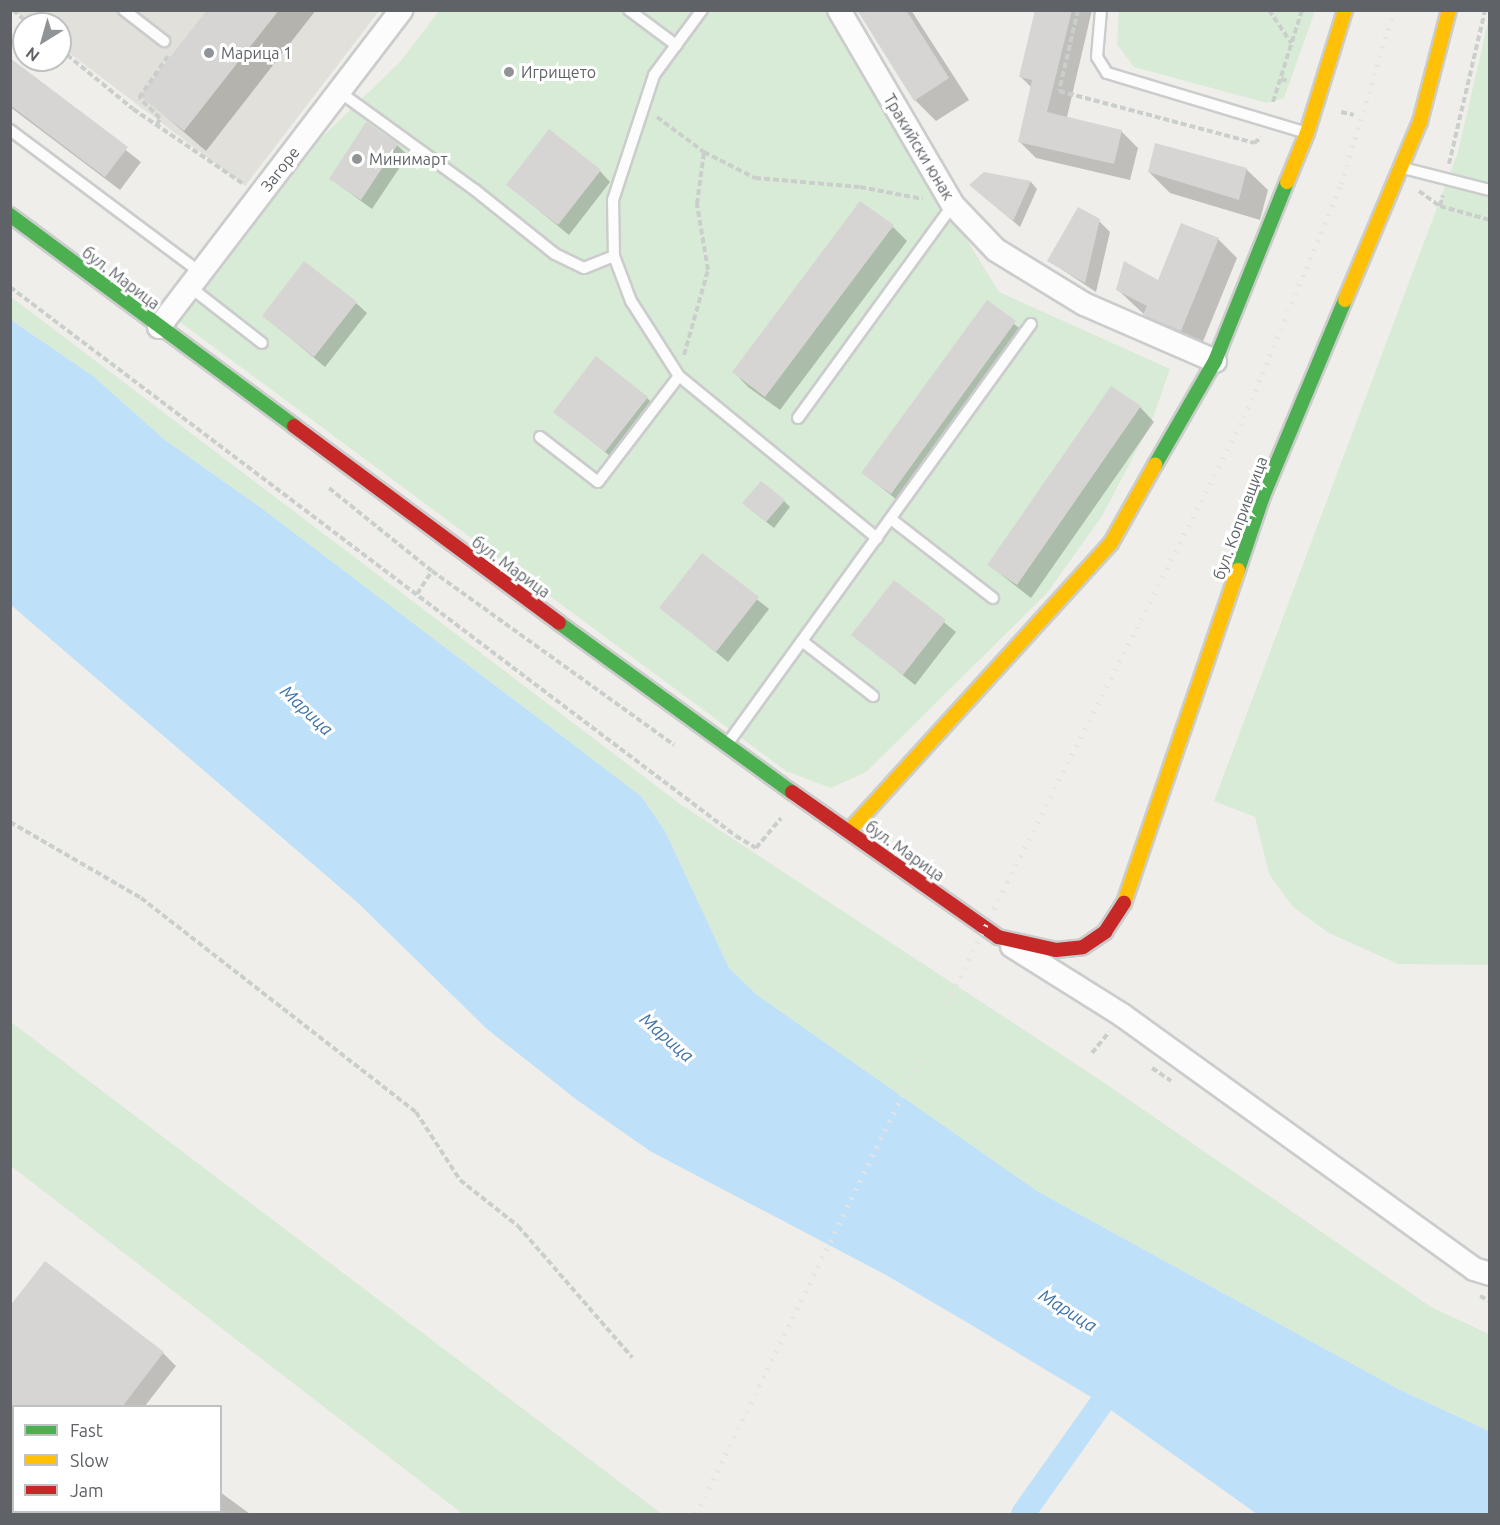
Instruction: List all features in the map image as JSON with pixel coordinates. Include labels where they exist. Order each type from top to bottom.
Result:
[{"type":"main road","points":[[849,831],[1111,543],[1215,361],[1307,133],[1346,10]]},
{"type":"main road","name":"бул. Копривщица","points":[[998,937],[1056,950],[1083,947],[1105,932],[1127,899],[1263,496],[1403,168],[1420,122],[1449,10]]},
{"type":"main road","name":"бул. Марица","points":[[10,215],[726,745],[998,937]]},
{"type":"street","name":"Загоре","points":[[159,327],[341,93],[401,10]]},
{"type":"street","name":"Тракийски юнак","points":[[839,10],[953,205],[996,250],[1084,304],[1215,361]]},
{"type":"street","points":[[998,937],[1122,1015],[1474,1269],[1490,1274]]},
{"type":"lane","points":[[124,10],[164,41]]},
{"type":"lane","points":[[629,10],[676,45]]},
{"type":"lane","points":[[702,10],[654,75],[613,200],[614,256],[631,301],[679,376],[877,538]]},
{"type":"lane","points":[[1101,10],[1097,57],[1107,73],[1307,133]]},
{"type":"lane","points":[[341,93],[476,190],[555,254],[584,268],[614,256]]},
{"type":"lane","points":[[10,130],[196,280],[262,343]]},
{"type":"lane","points":[[1403,168],[1490,190]]},
{"type":"lane","points":[[798,418],[953,205]]},
{"type":"lane","points":[[726,745],[1031,324]]},
{"type":"lane","points":[[540,437],[598,482],[679,376]]},
{"type":"lane","points":[[891,519],[993,598]]},
{"type":"lane","points":[[802,641],[873,696]]},
{"type":"path","points":[[1269,10],[1292,44]]},
{"type":"path","points":[[1273,102],[1302,10]]},
{"type":"path","points":[[1446,179],[1485,10]]},
{"type":"path","points":[[157,125],[160,118],[139,98],[170,53],[171,46],[164,41]]},
{"type":"path","points":[[72,58],[157,125],[208,156],[259,197]]},
{"type":"path","points":[[1281,79],[1290,82]]},
{"type":"path","points":[[644,107],[704,152],[754,178],[860,187],[953,205]]},
{"type":"path","points":[[1335,111],[1354,115]]},
{"type":"path","points":[[679,376],[708,270],[697,204],[704,152]]},
{"type":"path","points":[[1422,196],[1440,206],[1490,220]]},
{"type":"path","points":[[10,287],[756,848],[797,795]]},
{"type":"path","points":[[417,594],[432,572]]},
{"type":"path","points":[[10,822],[141,898],[416,1112],[460,1180],[518,1226],[632,1357]]},
{"type":"path","points":[[1092,1053],[1109,1032]]},
{"type":"shaded area","points":[[379,11],[245,186],[72,55],[72,12],[15,12]]},
{"type":"green space","points":[[825,10],[999,292],[1170,369],[1151,423],[1102,516],[1047,593],[866,772],[831,788],[786,771],[180,322],[320,139],[400,62],[439,11]]},
{"type":"green space","points":[[1315,10],[1284,98],[1267,103],[1134,67],[1117,44],[1119,11]]},
{"type":"green space","points":[[1489,18],[1489,965],[1398,964],[1329,933],[1293,907],[1269,874],[1255,817],[1214,801],[1458,152]]},
{"type":"green space","points":[[10,296],[680,804],[1100,1080],[1431,1307],[1489,1334],[1489,1431],[1398,1389],[1037,1191],[757,995],[729,968],[665,831],[641,796],[260,507],[165,440],[93,376],[11,320]]},
{"type":"green space","points":[[10,1022],[662,1514],[463,1514],[11,1166]]},
{"type":"water","name":"Марица","points":[[11,320],[93,376],[165,440],[260,507],[641,796],[665,831],[729,968],[757,995],[1037,1191],[1398,1389],[1489,1431],[1489,1514],[1257,1514],[1101,1403],[963,1320],[886,1275],[650,1151],[577,1100],[487,1029],[357,902],[11,605]]},
{"type":"building","name":"Марица 1","points":[[207,10],[279,10],[184,131],[140,96]]},
{"type":"building","points":[[857,10],[906,10],[949,78],[914,101]]},
{"type":"building","points":[[1035,10],[1072,10],[1047,112],[1122,130],[1114,164],[1018,142],[1032,80],[1019,77]]},
{"type":"building","points":[[10,58],[12,72],[29,72],[128,147],[105,177],[10,105]]},
{"type":"building","points":[[366,122],[398,144],[361,200],[329,179]]},
{"type":"building","points":[[549,129],[601,170],[558,225],[506,185]]},
{"type":"building","points":[[1155,143],[1247,168],[1239,200],[1148,172]]},
{"type":"building","points":[[984,172],[1031,181],[1013,221],[969,185]]},
{"type":"building","points":[[860,201],[894,225],[765,397],[732,372]]},
{"type":"building","points":[[1078,207],[1100,219],[1085,283],[1047,261]]},
{"type":"building","points":[[1181,223],[1219,238],[1181,331],[1143,315],[1147,306],[1116,290],[1124,261],[1158,280]]},
{"type":"building","points":[[304,261],[357,302],[314,357],[262,316]]},
{"type":"building","points":[[987,300],[1016,321],[891,494],[861,473]]},
{"type":"building","points":[[596,356],[648,397],[605,452],[553,412]]},
{"type":"building","points":[[1111,386],[1141,406],[1017,585],[987,565]]},
{"type":"building","points":[[761,481],[785,500],[766,522],[742,503]]},
{"type":"building","points":[[702,553],[759,597],[716,652],[659,608]]},
{"type":"building","points":[[894,580],[946,620],[903,675],[851,635]]},
{"type":"building","points":[[45,1261],[164,1352],[124,1405],[12,1405],[10,1407],[10,1306]]},
{"type":"waterway","points":[[1023,1514],[1120,1377]]},
{"type":"railway","points":[[696,1514],[1007,882],[1244,417],[1341,184],[1394,10]]},
{"type":"traffic: fast","points":[[1155,465],[1215,361],[1287,182]]},
{"type":"traffic: fast","points":[[10,215],[294,426]]},
{"type":"traffic: fast","points":[[1238,570],[1263,496],[1345,300]]},
{"type":"traffic: fast","points":[[559,623],[792,792]]},
{"type":"traffic: slow","points":[[1287,182],[1307,133],[1345,10]]},
{"type":"traffic: slow","points":[[1345,300],[1420,122],[1449,10]]},
{"type":"traffic: slow","points":[[849,831],[1111,543],[1155,465]]},
{"type":"traffic: slow","points":[[1124,903],[1238,570]]},
{"type":"traffic: jam","points":[[294,426],[559,623]]},
{"type":"traffic: jam","points":[[792,792],[998,937],[1056,950],[1083,947],[1105,932],[1124,903]]},
{"type":"place","name":"Марица 1","points":[[209,53]]},
{"type":"place","name":"Игрището","points":[[509,72]]},
{"type":"place","name":"Минимарт","points":[[357,159]]}]
